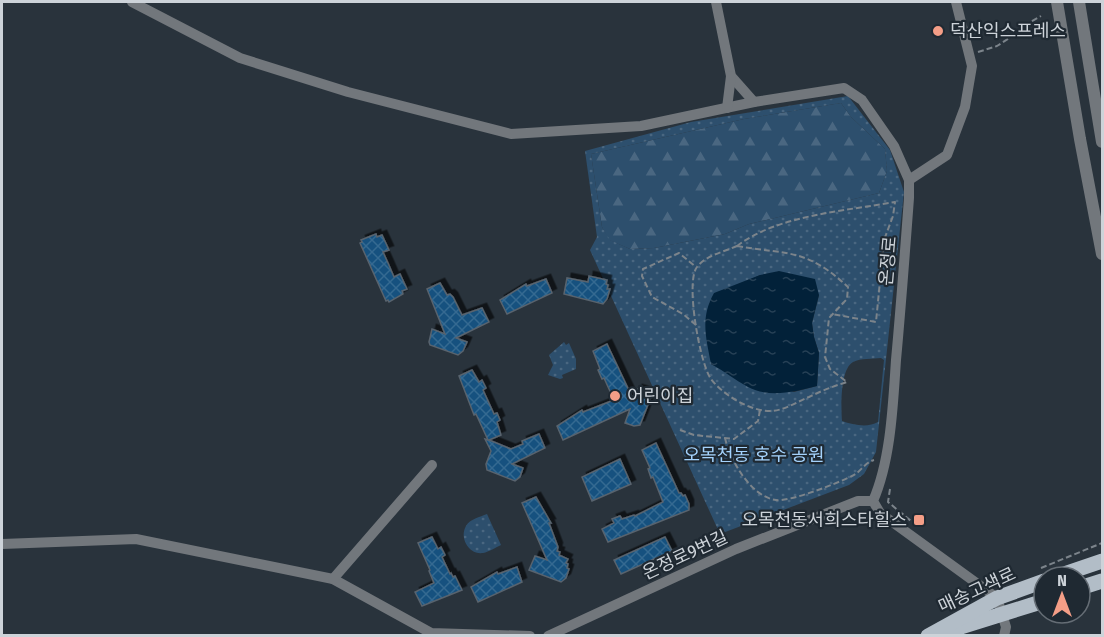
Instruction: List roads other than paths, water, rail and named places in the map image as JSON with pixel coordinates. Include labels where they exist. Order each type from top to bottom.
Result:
[{"type":"main road","name":"매송고색로","points":[[928,636],[997,598],[1032,585]]},
{"type":"main road","name":"매송고색로","points":[[934,636],[1032,605]]},
{"type":"street","points":[[132,2],[240,58],[348,92],[511,134],[641,126],[754,102]]},
{"type":"street","points":[[716,2],[730,76],[727,108]]},
{"type":"street","points":[[909,180],[947,155],[965,107],[972,66],[956,2]]},
{"type":"street","points":[[1057,2],[1102,254]]},
{"type":"street","points":[[1079,2],[1102,142]]},
{"type":"street","points":[[730,76],[754,102]]},
{"type":"street","name":"온정로","points":[[754,102],[844,88],[862,100],[874,116],[894,146],[909,180],[894,395],[885,456],[873,501]]},
{"type":"street","points":[[333,579],[432,465]]},
{"type":"street","name":"온정로9번길","points":[[548,636],[736,549],[858,501],[873,501]]},
{"type":"street","points":[[873,501],[880,513],[997,598],[1006,627],[1004,636]]},
{"type":"street","points":[[2,544],[136,539],[333,579],[430,633],[530,636]]},
{"type":"street","points":[[1086,565],[1102,556]]},
{"type":"water","points":[[779,271],[815,279],[819,295],[812,323],[819,353],[817,386],[791,392],[773,393],[748,387],[711,364],[706,336],[706,319],[714,293],[760,275]]},
{"type":"place","name":"덕산익스프레스","points":[[938,31]]},
{"type":"place","name":"어린이집","points":[[615,396]]},
{"type":"place","name":"오목천동서희스타힐스","points":[[919,520]]},
{"type":"park label","name":"오목천동 호수 공원","points":[[754,455]]}]
